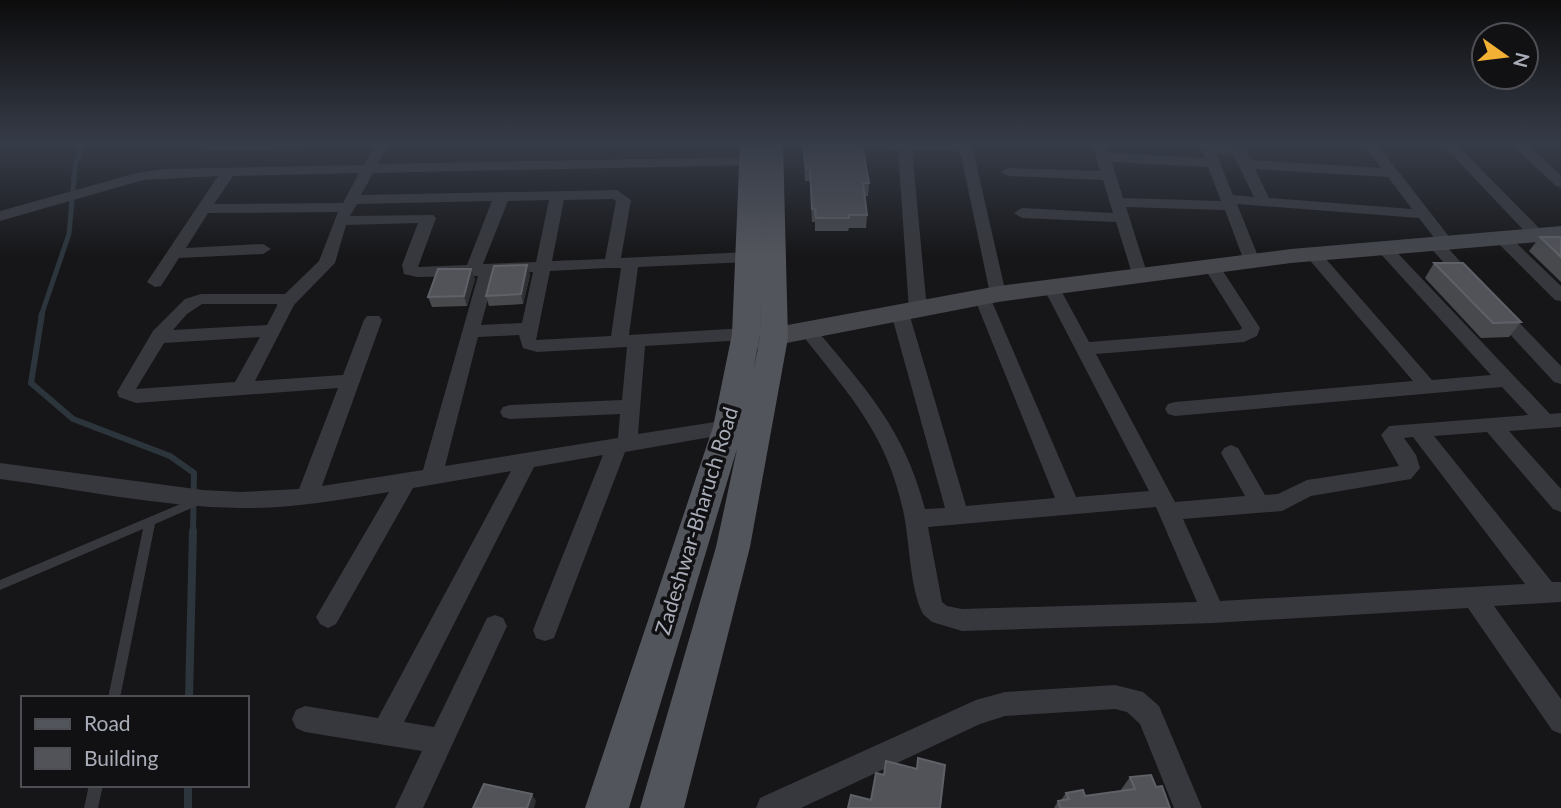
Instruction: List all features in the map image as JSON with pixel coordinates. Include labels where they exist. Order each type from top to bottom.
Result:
[{"type":"main road","name":"Zadeshwar-Bharuch Road","points":[[607,808],[729,427],[754,338],[748,257],[755,182]]},
{"type":"main road","name":"Zadeshwar-Bharuch Road","points":[[662,808],[733,547],[754,338],[757,182]]},
{"type":"main road","points":[[754,338],[809,332],[990,296],[1211,266],[1313,254],[1561,233]]},
{"type":"street","points":[[0,216],[121,182]]},
{"type":"street","points":[[155,282],[222,182]]},
{"type":"street","points":[[241,389],[287,302],[327,263],[346,209],[360,182]]},
{"type":"street","points":[[468,197],[472,182]]},
{"type":"street","points":[[906,182],[909,312],[958,515]]},
{"type":"street","points":[[972,182],[990,296],[1069,506]]},
{"type":"street","points":[[1111,182],[1140,276]]},
{"type":"street","points":[[1221,182],[1252,261]]},
{"type":"street","points":[[1254,182],[1264,202]]},
{"type":"street","points":[[1400,182],[1424,214],[1441,243],[1485,296],[1561,377]]},
{"type":"street","points":[[1486,182],[1536,235]]},
{"type":"street","points":[[558,195],[527,339],[529,344],[537,346],[754,338]]},
{"type":"street","points":[[432,477],[471,331],[480,271],[502,196]]},
{"type":"street","points":[[203,209],[346,209],[468,197],[622,196],[624,200],[612,265]]},
{"type":"street","points":[[1116,202],[1264,202],[1424,214]]},
{"type":"street","points":[[346,209],[428,218],[410,270],[417,272],[748,257]]},
{"type":"street","points":[[1022,214],[1122,218]]},
{"type":"street","points":[[1502,238],[1561,296]]},
{"type":"street","points":[[1384,248],[1506,380],[1553,421]]},
{"type":"street","points":[[174,253],[263,249]]},
{"type":"street","points":[[1313,254],[1428,387]]},
{"type":"street","points":[[545,631],[622,445],[630,407],[630,264]]},
{"type":"street","points":[[1084,349],[1244,336],[1251,332],[1211,266]]},
{"type":"street","points":[[1051,287],[1166,505],[1213,612]]},
{"type":"street","points":[[287,302],[278,297],[195,299],[184,305],[127,387],[130,394],[351,381]]},
{"type":"street","points":[[307,497],[373,320]]},
{"type":"street","points":[[471,331],[529,329]]},
{"type":"street","points":[[160,337],[271,331]]},
{"type":"street","points":[[809,332],[882,426],[896,454],[910,494],[931,607],[940,615],[962,620],[1213,612],[1553,593]]},
{"type":"street","points":[[1175,409],[1506,380]]},
{"type":"street","points":[[510,412],[630,407]]},
{"type":"street","points":[[914,519],[1069,506],[1282,502],[1307,488],[1404,473],[1410,468],[1409,461],[1391,435],[1396,431],[1553,421]]},
{"type":"street","points":[[1492,425],[1561,503]]},
{"type":"street","points":[[0,471],[204,498],[241,500],[307,497],[729,427]]},
{"type":"street","points":[[1418,429],[1553,593]]},
{"type":"street","points":[[1231,453],[1259,503]]},
{"type":"street","points":[[385,732],[527,461]]},
{"type":"street","points":[[328,617],[406,481]]},
{"type":"street","points":[[1474,597],[1561,721]]},
{"type":"street","points":[[409,808],[438,741],[495,626]]},
{"type":"street","points":[[770,808],[976,713],[1004,704],[1115,696],[1134,701],[1150,715],[1188,808]]},
{"type":"street","points":[[305,719],[438,741]]},
{"type":"lane","points":[[0,585],[204,498]]},
{"type":"lane","points":[[114,696],[150,521]]},
{"type":"lane","points":[[91,808],[96,787]]},
{"type":"building","points":[[811,182],[869,182],[863,183],[867,215],[816,218],[815,209],[812,209]]},
{"type":"building","points":[[1540,237],[1561,237],[1561,257]]},
{"type":"building","points":[[1434,263],[1463,263],[1521,322],[1493,323]]},
{"type":"building","points":[[527,265],[521,294],[486,296],[494,266]]},
{"type":"building","points":[[438,269],[471,269],[464,296],[428,297]]},
{"type":"building","points":[[918,758],[945,765],[940,808],[848,808],[851,795],[871,800],[876,773],[884,775],[886,761],[917,769]]},
{"type":"building","points":[[1151,775],[1156,787],[1162,786],[1170,808],[1060,808],[1058,801],[1069,799],[1066,793],[1083,790],[1085,796],[1135,789],[1130,777]]},
{"type":"building","points":[[484,784],[532,794],[527,808],[473,808]]},
{"type":"waterway","points":[[41,316],[69,234],[74,182]]},
{"type":"waterway","points":[[42,314],[31,383],[73,419],[170,456],[194,473],[193,533]]},
{"type":"waterway","points":[[189,696],[193,531]]},
{"type":"waterway","points":[[188,787],[188,808]]}]
